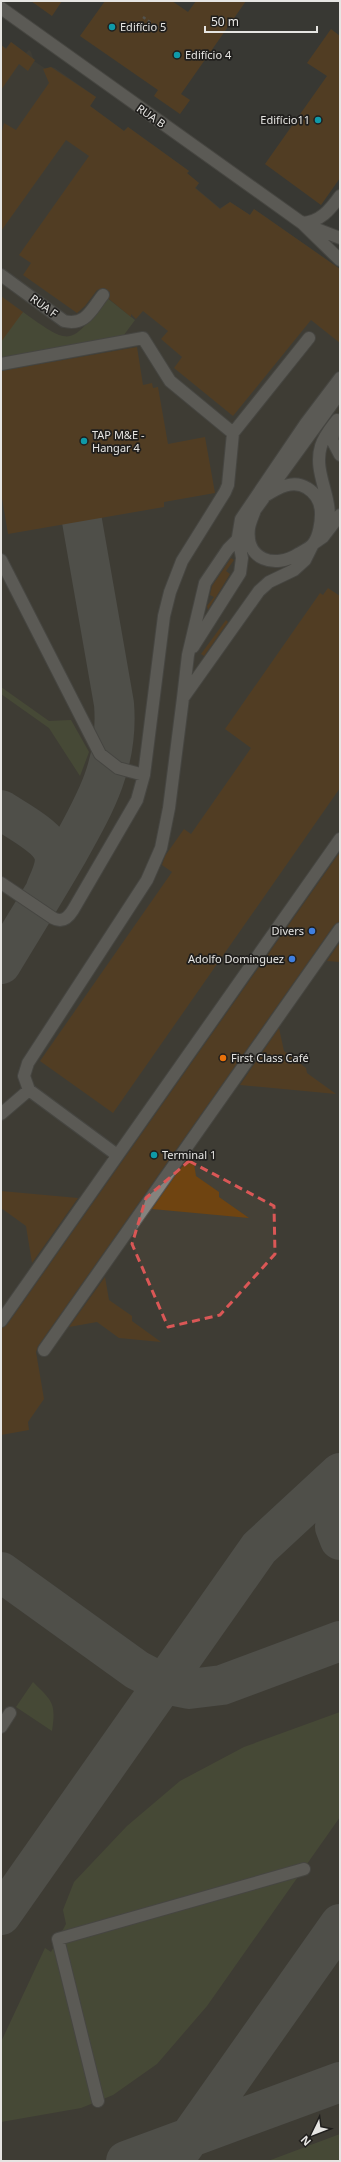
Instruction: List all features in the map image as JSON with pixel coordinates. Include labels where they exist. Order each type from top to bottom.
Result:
[{"type":"street","name":"RUA B","points":[[1,8],[302,223]]},
{"type":"street","points":[[302,223],[317,220],[326,213],[340,196]]},
{"type":"street","points":[[302,223],[340,238]]},
{"type":"street","points":[[302,223],[340,260]]},
{"type":"street","name":"RUA F","points":[[1,275],[64,321],[73,323],[82,320],[103,295]]},
{"type":"street","points":[[1,364],[143,338],[170,381],[233,433]]},
{"type":"street","points":[[1,882],[53,918],[62,921],[73,910],[137,800],[144,775],[164,616],[170,592],[182,561],[228,485],[233,433],[309,338]]},
{"type":"street","points":[[188,655],[240,573],[242,558],[238,537],[241,519],[306,423],[340,378]]},
{"type":"street","points":[[340,393],[254,510],[249,528],[250,544],[256,553],[263,559],[273,562],[292,558],[318,540],[340,515]]},
{"type":"street","points":[[338,417],[332,440],[340,455]]},
{"type":"street","points":[[183,698],[260,591],[269,582],[294,570],[305,560],[329,522],[330,511],[320,477],[319,455],[325,436],[338,417]]},
{"type":"street","points":[[265,496],[280,486],[296,484],[307,488],[316,495],[321,507],[318,540]]},
{"type":"street","points":[[117,1155],[28,1090],[24,1076],[28,1063],[147,880],[161,848],[188,655],[199,602],[205,583],[238,537],[249,528]]},
{"type":"street","points":[[1,560],[100,754],[118,768],[144,775]]},
{"type":"street","points":[[1,1321],[340,839]]},
{"type":"street","points":[[44,1350],[340,929]]},
{"type":"street","points":[[1,1114],[28,1090]]},
{"type":"street","points":[[1,1727],[10,1713]]},
{"type":"street","points":[[98,2101],[58,1939],[304,1869]]},
{"type":"path","points":[[143,17],[158,28]]},
{"type":"highlighted area","points":[[189,1161],[274,1206],[275,1254],[220,1315],[168,1327],[132,1244],[146,1198]]},
{"type":"shaded area","points":[[11,42],[26,53],[29,50],[34,61],[46,69],[51,67],[55,68],[96,97],[90,106],[124,131],[128,127],[189,171],[187,174],[199,183],[196,188],[220,208],[230,202],[250,215],[254,209],[340,269],[340,2161],[1,2161],[1,45],[6,48]]},
{"type":"green space","points":[[107,298],[135,320],[118,343],[1,364],[1,335],[23,312],[52,332],[62,336],[70,336],[77,333],[85,325]]},
{"type":"green space","points":[[1,687],[49,721],[71,720],[89,752],[80,776],[49,728],[1,694]]},
{"type":"green space","points":[[33,1682],[45,1694],[52,1704],[54,1714],[52,1731],[16,1707]]},
{"type":"green space","points":[[340,1712],[340,1817],[207,2006],[157,2064],[113,2095],[81,2108],[1,2122],[1,2042],[45,1948],[51,1952],[66,1924],[63,1910],[74,1882],[127,1826],[180,1781],[244,1747]]},
{"type":"green space","points":[[340,2134],[340,2161],[268,2161]]},
{"type":"building","points":[[31,1],[62,1],[52,16]]},
{"type":"building","points":[[105,1],[172,1],[188,12],[196,1],[246,1],[181,94],[190,100],[180,114],[154,96],[158,90],[80,36]]},
{"type":"building","name":"Edifício11","points":[[331,29],[340,36],[340,178],[321,205],[265,164],[327,76],[307,63]]},
{"type":"building","points":[[11,42],[35,60],[28,71],[19,64],[1,90],[1,45],[6,49]]},
{"type":"building","points":[[51,67],[96,97],[90,106],[124,131],[128,127],[189,171],[187,173],[199,183],[195,188],[220,209],[230,202],[250,215],[254,209],[340,269],[340,343],[311,320],[233,416],[174,368],[182,357],[161,339],[168,331],[143,311],[136,319],[131,314],[131,317],[109,299],[110,292],[104,288],[97,290],[85,306],[77,313],[23,275],[31,263],[19,255],[89,156],[66,140],[1,231],[1,135],[4,123],[16,130],[49,83],[43,69]]},
{"type":"building","points":[[1,296],[23,312],[1,342]]},
{"type":"building","name":"TAP M&E - Hangar 4","points":[[137,347],[143,385],[152,383],[153,388],[158,387],[168,444],[205,437],[215,493],[164,502],[164,507],[8,534],[1,492],[1,371]]},
{"type":"building","points":[[231,558],[234,560],[226,571],[230,574],[208,610],[207,606],[214,597],[210,595],[212,586]]},
{"type":"building","points":[[328,588],[340,596],[340,788],[113,1113],[40,1061],[172,872],[162,865],[165,856],[184,829],[191,834],[251,748],[225,729],[320,593],[323,595]]},
{"type":"building","points":[[226,620],[228,622],[204,656],[201,654]]},
{"type":"building","points":[[340,852],[340,922],[334,925],[38,1346],[36,1352],[44,1399],[28,1422],[29,1430],[1,1435],[1,1328],[7,1325]]},
{"type":"building","points":[[340,942],[340,962],[327,961]]},
{"type":"building","points":[[279,1028],[284,1051],[306,1068],[307,1073],[336,1094],[240,1085]]},
{"type":"building","points":[[192,1152],[196,1176],[219,1192],[219,1197],[249,1218],[152,1209]]},
{"type":"building","points":[[1,1191],[78,1198],[32,1263],[26,1226],[1,1208]]},
{"type":"building","points":[[105,1277],[109,1300],[132,1316],[132,1321],[161,1342],[119,1338],[97,1322],[69,1327]]},
{"type":"taxiway","points":[[1,964],[58,870],[86,820],[102,784],[113,746],[115,726],[114,704],[82,521]]},
{"type":"taxiway","points":[[1,810],[41,837],[53,852],[55,859],[54,866],[46,888]]},
{"type":"taxiway","points":[[1,1915],[259,1548],[340,1473]]},
{"type":"taxiway","points":[[340,1491],[335,1527],[340,1540]]},
{"type":"taxiway","points":[[1,1572],[137,1670],[164,1684],[189,1689],[222,1685],[340,1641]]},
{"type":"taxiway","points":[[173,2161],[340,1924]]},
{"type":"taxiway","points":[[126,2161],[340,2082]]},
{"type":"place","name":"Edifício 5","points":[[112,27]]},
{"type":"place","name":"Edifício 4","points":[[177,55]]},
{"type":"place","name":"Edifício11","points":[[318,120]]},
{"type":"place","name":"TAP M&E - Hangar 4","points":[[84,441]]},
{"type":"place","name":"Divers","points":[[312,931]]},
{"type":"place","name":"Adolfo Dominguez","points":[[292,959]]},
{"type":"place","name":"First Class Café","points":[[223,1058]]},
{"type":"place","name":"Terminal 1","points":[[154,1155]]}]
